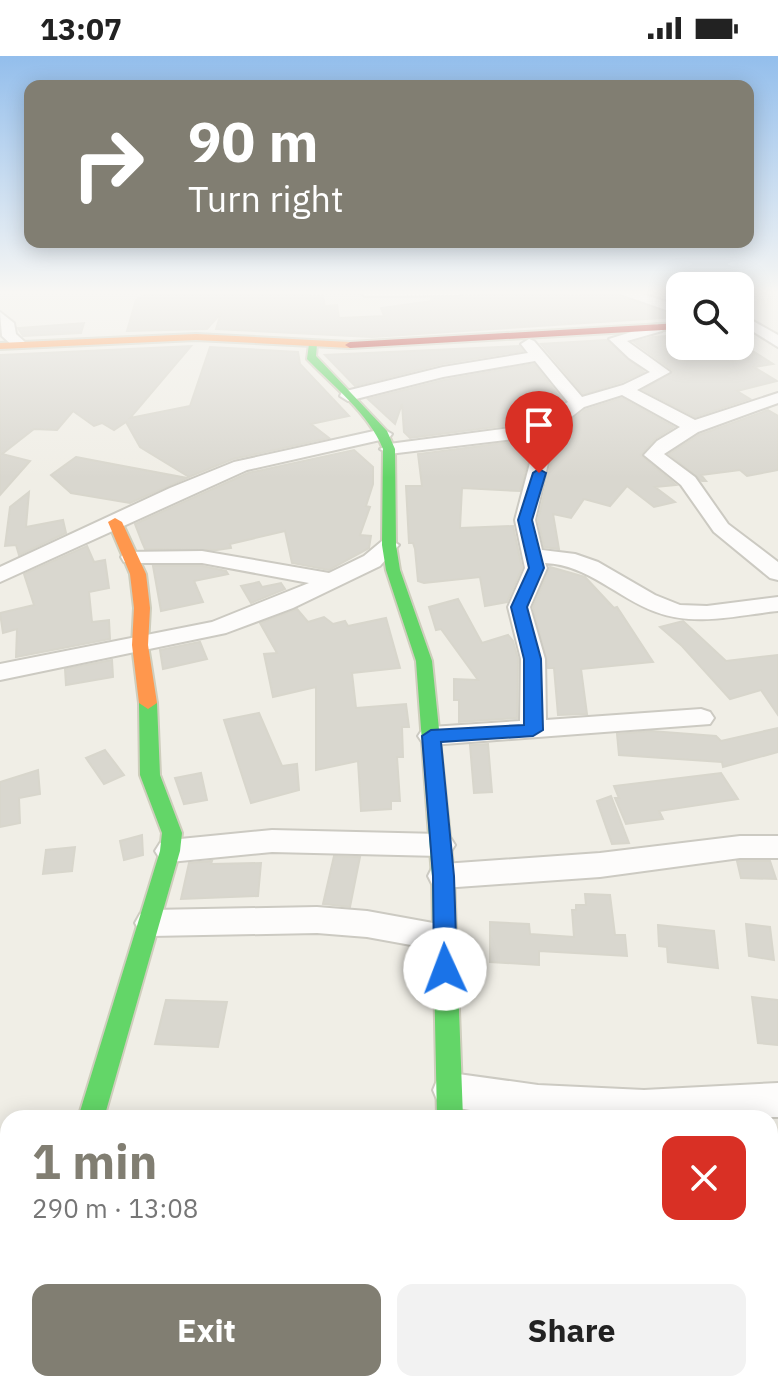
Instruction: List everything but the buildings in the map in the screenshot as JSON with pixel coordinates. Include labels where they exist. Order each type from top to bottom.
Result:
[{"type":"street","points":[[312,353],[311,357],[386,442],[389,545],[393,570],[424,661],[443,876],[450,1104],[538,1103],[644,1108],[778,1100]]},
{"type":"street","points":[[537,353],[561,387],[578,403]]},
{"type":"street","points":[[0,575],[241,466],[386,442],[520,433],[553,420],[578,403],[625,390],[662,372],[632,353]]},
{"type":"street","points":[[348,396],[443,372],[539,356]]},
{"type":"street","points":[[625,390],[672,418],[696,427]]},
{"type":"street","points":[[778,398],[696,427],[664,444],[654,457],[683,477],[721,528],[778,573]]},
{"type":"street","points":[[520,433],[539,463],[525,520],[536,568],[519,607],[533,659],[533,730]]},
{"type":"street","points":[[93,1110],[151,923],[172,833],[150,775],[150,717],[140,645],[141,590],[132,557],[115,522]]},
{"type":"street","points":[[0,672],[218,628],[257,615],[372,561],[389,545]]},
{"type":"street","points":[[535,556],[576,558],[648,599],[682,612],[778,604]]},
{"type":"street","points":[[132,557],[202,557],[329,580]]},
{"type":"street","points":[[431,736],[701,718]]},
{"type":"street","points":[[170,851],[272,841],[440,845]]},
{"type":"street","points":[[443,876],[600,865],[740,847],[778,847]]},
{"type":"street","points":[[151,923],[317,920],[367,924],[444,938]]},
{"type":"traffic: fast","points":[[312,353],[311,357],[383,434],[389,449],[389,545],[393,570],[424,661],[443,876],[450,1110]]},
{"type":"traffic: fast","points":[[93,1110],[170,851],[172,833],[150,775],[148,703]]},
{"type":"traffic: slow","points":[[115,522],[138,574],[142,608],[140,645],[148,703]]},
{"type":"route","points":[[445,969],[443,876],[431,736],[533,730],[533,659],[519,607],[536,568],[525,520],[539,473]]}]
